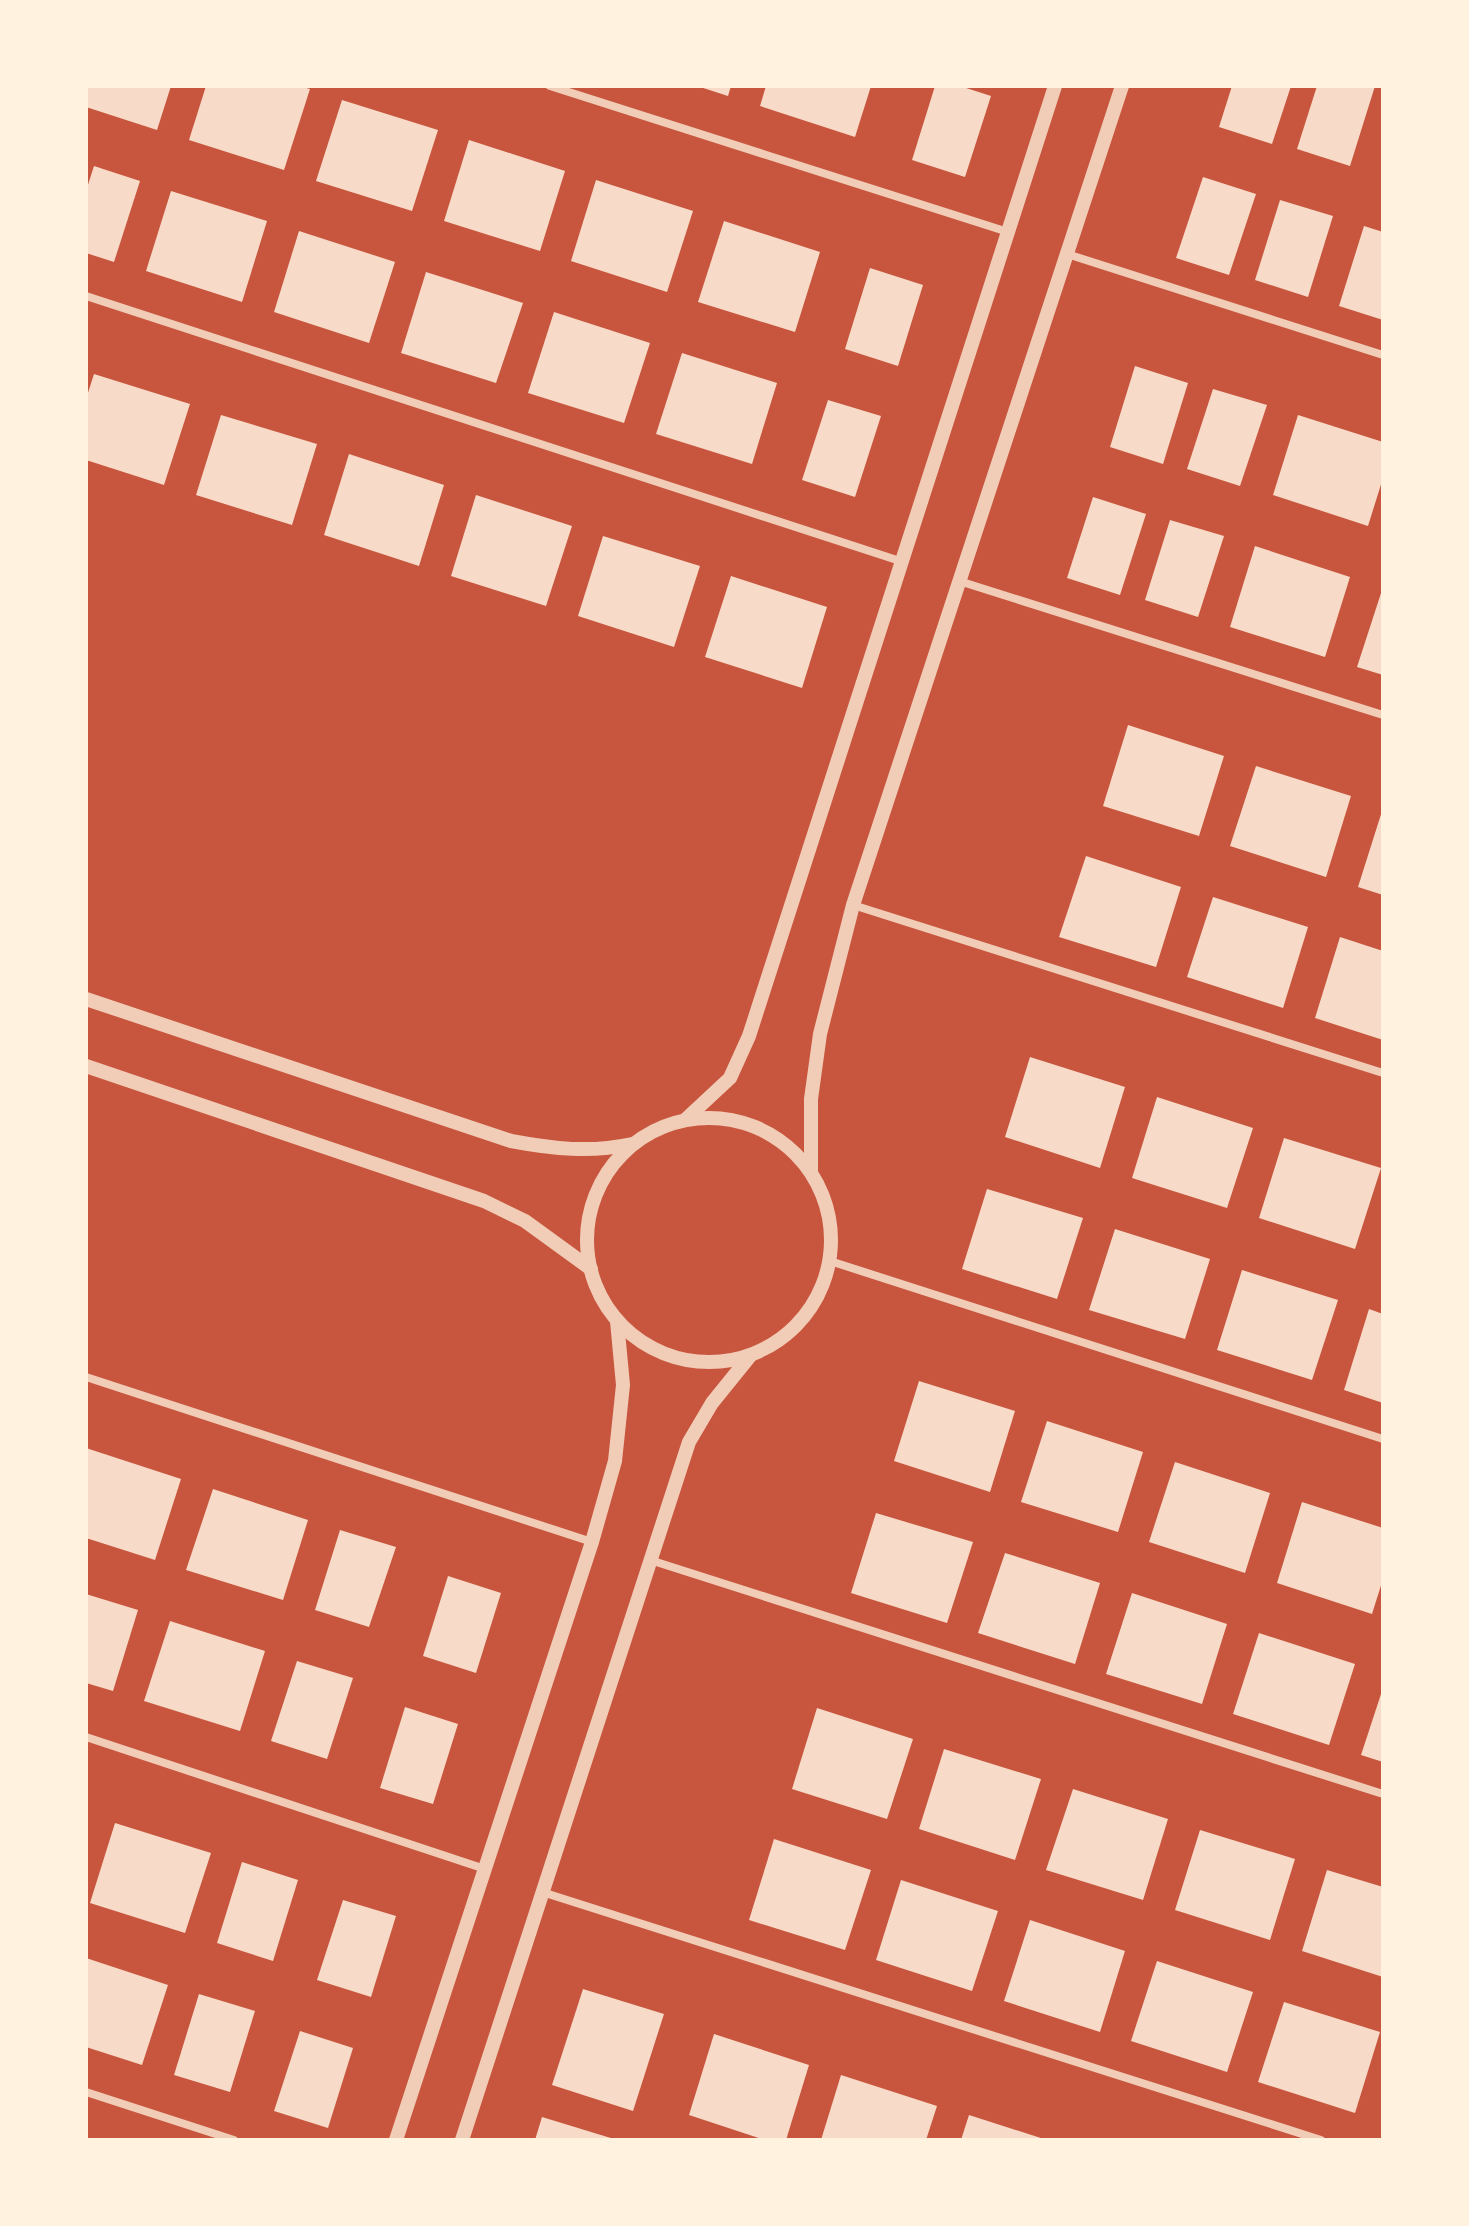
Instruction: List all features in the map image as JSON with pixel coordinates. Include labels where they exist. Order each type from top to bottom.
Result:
[{"type":"street","points":[[550,86],[1008,232]]},
{"type":"street","points":[[686,1119],[730,1078],[749,1036],[1055,86]]},
{"type":"street","points":[[811,1171],[811,1099],[820,1034],[853,905],[1122,86]]},
{"type":"street","points":[[1067,254],[1383,355]]},
{"type":"street","points":[[86,296],[900,561]]},
{"type":"street","points":[[959,581],[1383,715]]},
{"type":"street","points":[[853,905],[1383,1073]]},
{"type":"street","points":[[86,999],[511,1141],[559,1150],[599,1151],[633,1144]]},
{"type":"street","points":[[86,1066],[484,1201],[525,1221],[591,1269]]},
{"type":"street","points":[[722,1118],[756,1126],[787,1144],[811,1171],[826,1201],[832,1236],[830,1261],[812,1307],[785,1337],[750,1356],[714,1363],[678,1359],[645,1344],[617,1321],[601,1296],[591,1269],[587,1234],[594,1200],[610,1169],[633,1144],[658,1128],[686,1119],[722,1118]]},
{"type":"street","points":[[830,1261],[1383,1439]]},
{"type":"street","points":[[396,2140],[592,1542],[615,1461],[623,1385],[617,1321]]},
{"type":"street","points":[[462,2140],[689,1442],[712,1403],[750,1356]]},
{"type":"street","points":[[86,1377],[592,1542]]},
{"type":"street","points":[[650,1560],[1383,1794]]},
{"type":"street","points":[[86,1737],[485,1869]]},
{"type":"street","points":[[542,1892],[1321,2140]]},
{"type":"street","points":[[86,2092],[234,2140]]},
{"type":"building","points":[[86,86],[171,86],[157,130],[86,107]]},
{"type":"building","points":[[206,86],[299,86],[310,89],[284,170],[189,140]]},
{"type":"building","points":[[697,86],[731,86],[728,96]]},
{"type":"building","points":[[766,86],[871,86],[855,137],[760,106]]},
{"type":"building","points":[[935,86],[960,86],[991,96],[965,177],[912,160]]},
{"type":"building","points":[[1232,86],[1291,86],[1272,144],[1219,127]]},
{"type":"building","points":[[1317,86],[1375,86],[1350,166],[1297,149]]},
{"type":"building","points":[[342,100],[438,130],[412,211],[316,181]]},
{"type":"building","points":[[469,140],[565,171],[540,251],[444,221]]},
{"type":"building","points":[[94,166],[140,181],[114,262],[86,253],[86,191]]},
{"type":"building","points":[[1203,177],[1256,194],[1229,275],[1176,258]]},
{"type":"building","points":[[596,180],[693,211],[667,292],[571,261]]},
{"type":"building","points":[[171,191],[267,221],[242,302],[146,271]]},
{"type":"building","points":[[1280,200],[1333,216],[1308,297],[1255,280]]},
{"type":"building","points":[[724,221],[820,252],[795,332],[698,302]]},
{"type":"building","points":[[1364,226],[1383,232],[1383,320],[1339,306]]},
{"type":"building","points":[[299,231],[395,262],[369,343],[274,312]]},
{"type":"building","points":[[870,268],[923,285],[898,366],[845,349]]},
{"type":"building","points":[[426,272],[523,303],[496,383],[401,353]]},
{"type":"building","points":[[554,312],[650,343],[624,423],[528,393]]},
{"type":"building","points":[[682,353],[777,383],[752,464],[656,434]]},
{"type":"building","points":[[1135,366],[1188,383],[1163,464],[1110,447]]},
{"type":"building","points":[[94,374],[190,404],[164,485],[86,460],[86,399]]},
{"type":"building","points":[[1213,389],[1267,405],[1240,486],[1187,469]]},
{"type":"building","points":[[828,400],[881,416],[855,497],[802,480]]},
{"type":"building","points":[[221,415],[317,444],[292,525],[196,495]]},
{"type":"building","points":[[1298,415],[1383,442],[1383,478],[1368,526],[1273,495]]},
{"type":"building","points":[[349,454],[444,485],[419,566],[324,535]]},
{"type":"building","points":[[476,495],[572,526],[546,606],[451,576]]},
{"type":"building","points":[[1093,497],[1146,514],[1120,595],[1067,578]]},
{"type":"building","points":[[1170,520],[1224,536],[1198,617],[1145,600]]},
{"type":"building","points":[[603,536],[700,566],[674,647],[578,616]]},
{"type":"building","points":[[1255,546],[1350,577],[1325,657],[1230,627]]},
{"type":"building","points":[[731,576],[827,607],[802,688],[705,657]]},
{"type":"building","points":[[1383,587],[1383,675],[1357,667]]},
{"type":"building","points":[[1128,725],[1224,756],[1199,836],[1103,806]]},
{"type":"building","points":[[1256,766],[1351,796],[1326,877],[1230,846]]},
{"type":"building","points":[[1383,808],[1383,895],[1358,887]]},
{"type":"building","points":[[1086,856],[1181,887],[1156,967],[1059,937]]},
{"type":"building","points":[[1213,897],[1308,927],[1283,1008],[1187,977]]},
{"type":"building","points":[[1340,937],[1383,951],[1383,1040],[1315,1018]]},
{"type":"building","points":[[1030,1057],[1125,1087],[1100,1168],[1005,1137]]},
{"type":"building","points":[[1157,1097],[1253,1128],[1227,1208],[1132,1178]]},
{"type":"building","points":[[1284,1138],[1381,1168],[1355,1249],[1259,1218]]},
{"type":"building","points":[[987,1189],[1083,1218],[1057,1299],[962,1269]]},
{"type":"building","points":[[1115,1229],[1210,1259],[1185,1339],[1089,1310]]},
{"type":"building","points":[[1242,1270],[1338,1300],[1312,1380],[1217,1350]]},
{"type":"building","points":[[1369,1309],[1383,1314],[1383,1403],[1344,1390]]},
{"type":"building","points":[[919,1381],[1015,1411],[990,1492],[894,1461]]},
{"type":"building","points":[[1047,1421],[1143,1452],[1118,1532],[1021,1502]]},
{"type":"building","points":[[86,1448],[181,1479],[155,1560],[86,1538]]},
{"type":"building","points":[[1175,1462],[1270,1493],[1245,1573],[1149,1542]]},
{"type":"building","points":[[213,1489],[308,1520],[283,1600],[186,1570]]},
{"type":"building","points":[[1302,1502],[1383,1528],[1383,1579],[1372,1614],[1277,1583]]},
{"type":"building","points":[[876,1513],[973,1542],[947,1623],[851,1593]]},
{"type":"building","points":[[340,1530],[396,1547],[369,1627],[315,1610]]},
{"type":"building","points":[[1005,1553],[1100,1583],[1075,1664],[978,1633]]},
{"type":"building","points":[[448,1576],[501,1593],[476,1673],[423,1656]]},
{"type":"building","points":[[1132,1593],[1227,1624],[1202,1704],[1106,1674]]},
{"type":"building","points":[[86,1594],[138,1610],[113,1691],[86,1683]]},
{"type":"building","points":[[170,1621],[265,1651],[240,1731],[144,1701]]},
{"type":"building","points":[[1259,1633],[1355,1664],[1329,1745],[1233,1714]]},
{"type":"building","points":[[297,1661],[353,1678],[327,1759],[271,1741]]},
{"type":"building","points":[[1383,1688],[1383,1762],[1361,1755]]},
{"type":"building","points":[[405,1707],[458,1724],[433,1804],[380,1788]]},
{"type":"building","points":[[817,1708],[913,1739],[887,1819],[792,1789]]},
{"type":"building","points":[[944,1749],[1041,1779],[1015,1860],[919,1829]]},
{"type":"building","points":[[1073,1789],[1168,1819],[1143,1900],[1046,1870]]},
{"type":"building","points":[[115,1823],[211,1853],[185,1933],[90,1903]]},
{"type":"building","points":[[1200,1830],[1295,1859],[1270,1940],[1175,1910]]},
{"type":"building","points":[[774,1839],[871,1870],[845,1950],[749,1920]]},
{"type":"building","points":[[242,1862],[298,1880],[273,1961],[217,1943]]},
{"type":"building","points":[[1327,1870],[1383,1887],[1383,1977],[1302,1951]]},
{"type":"building","points":[[901,1880],[998,1911],[972,1991],[876,1960]]},
{"type":"building","points":[[343,1900],[396,1916],[371,1997],[317,1980]]},
{"type":"building","points":[[1030,1920],[1125,1951],[1100,2032],[1004,2001]]},
{"type":"building","points":[[86,1958],[168,1985],[142,2065],[86,2047]]},
{"type":"building","points":[[1157,1961],[1253,1992],[1227,2072],[1131,2041]]},
{"type":"building","points":[[583,1989],[664,2014],[633,2111],[552,2085]]},
{"type":"building","points":[[199,1994],[255,2011],[230,2092],[174,2075]]},
{"type":"building","points":[[1284,2002],[1380,2032],[1355,2113],[1258,2082]]},
{"type":"building","points":[[300,2031],[353,2048],[328,2128],[274,2111]]},
{"type":"building","points":[[714,2034],[809,2065],[786,2140],[765,2140],[689,2115]]},
{"type":"building","points":[[841,2075],[937,2106],[926,2140],[821,2140]]},
{"type":"building","points":[[969,2115],[1044,2139],[1044,2140],[961,2140]]},
{"type":"building","points":[[542,2117],[614,2139],[535,2140]]}]
